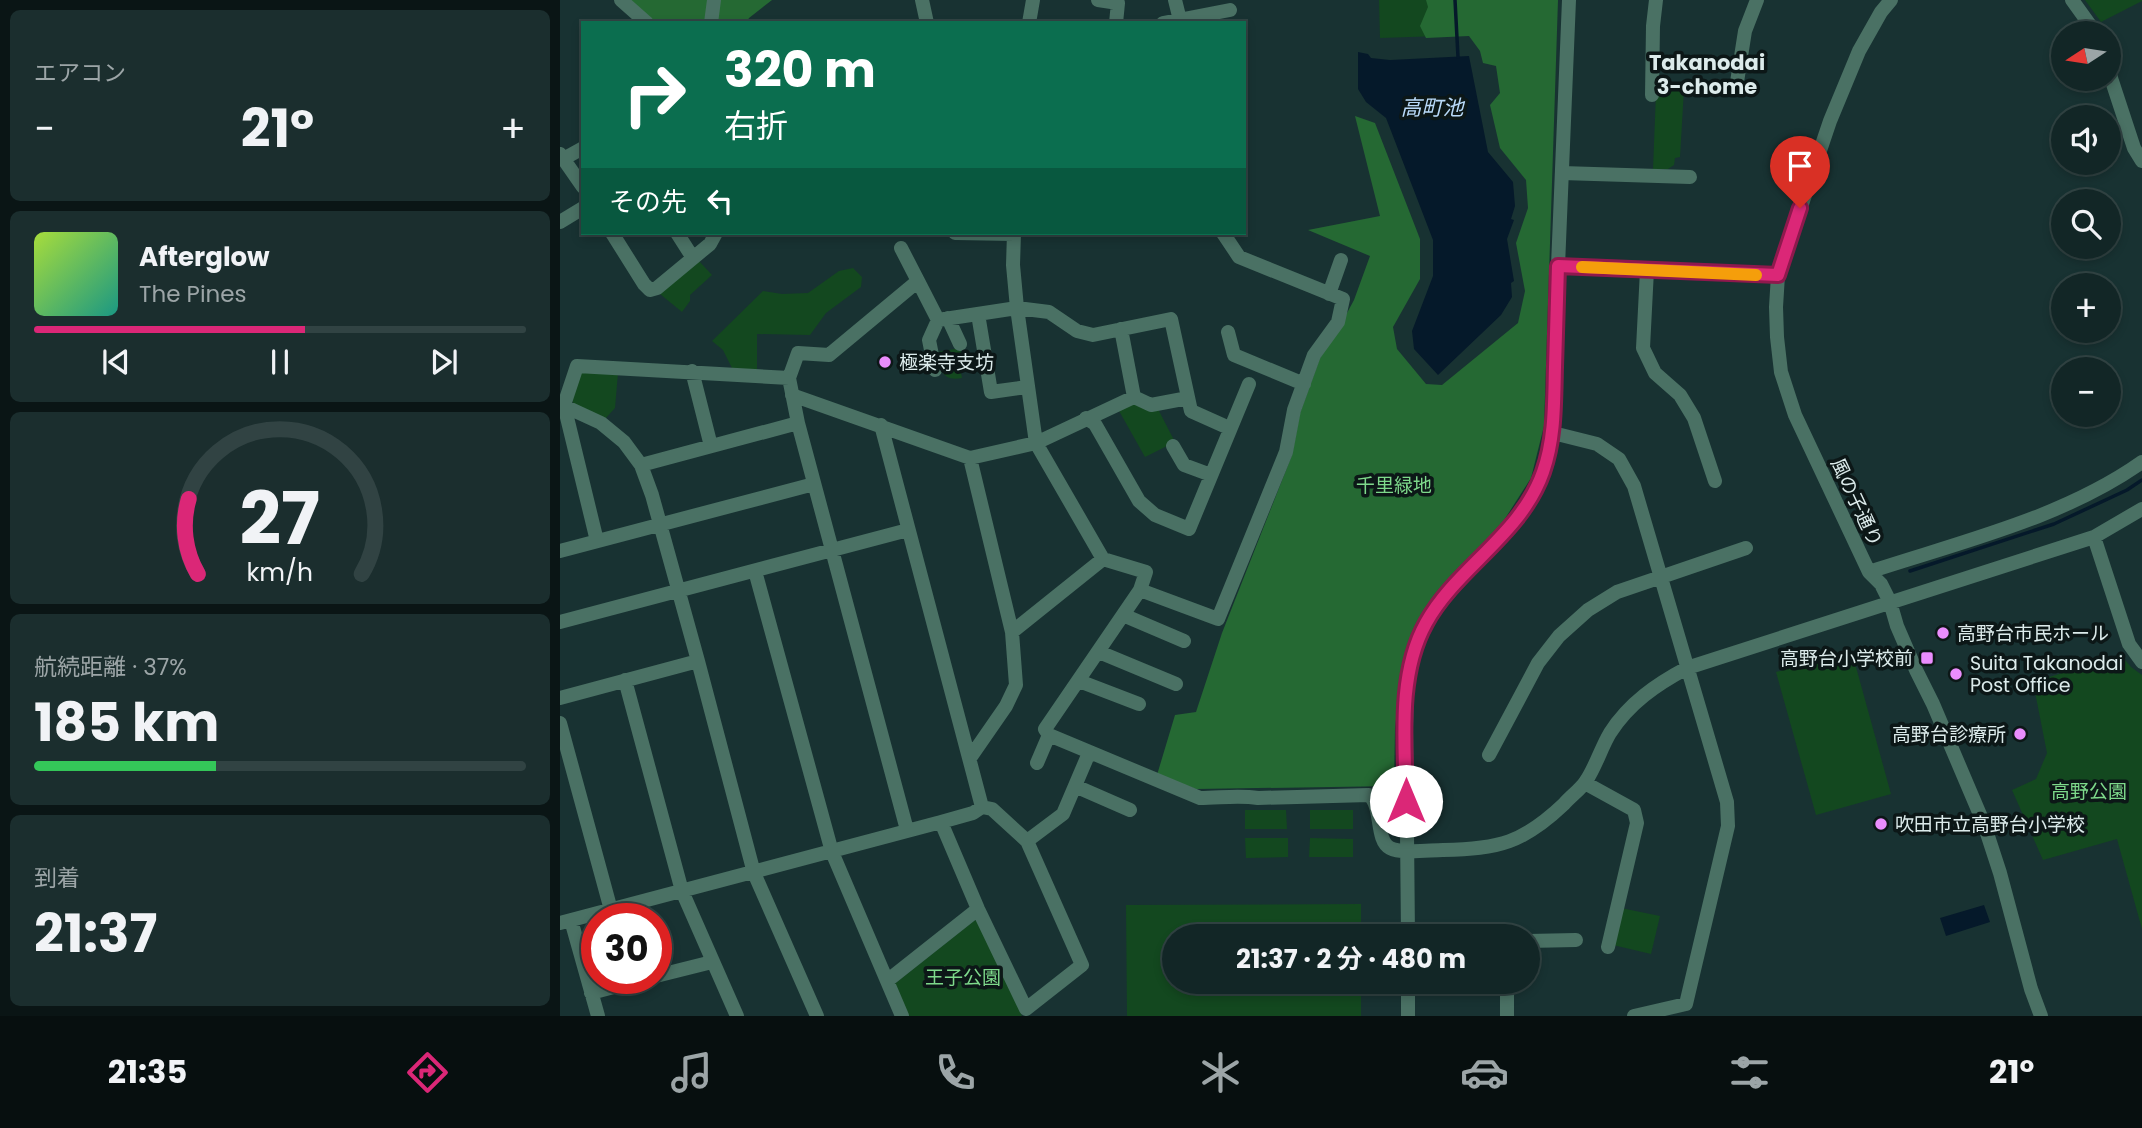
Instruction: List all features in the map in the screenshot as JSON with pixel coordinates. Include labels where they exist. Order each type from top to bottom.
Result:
[{"type":"street","points":[[621,0],[645,21]]},
{"type":"street","points":[[711,21],[714,0]]},
{"type":"street","points":[[922,0],[927,21]]},
{"type":"street","points":[[1029,21],[1032,0]]},
{"type":"street","points":[[1098,0],[1118,4],[1118,21]]},
{"type":"street","points":[[1175,0],[1180,20]]},
{"type":"street","points":[[1408,924],[1406,699],[1415,650],[1426,623],[1445,597],[1524,509],[1543,474],[1553,433],[1569,0]]},
{"type":"street","points":[[1652,95],[1656,0]]},
{"type":"street","points":[[1737,82],[1745,31],[1758,0]]},
{"type":"street","name":"風の子通り","points":[[1891,0],[1859,51],[1830,121],[1778,275],[1777,337],[1785,383],[1795,415],[1869,572],[1881,584],[1890,602],[1911,659],[1984,824],[2040,1016]]},
{"type":"street","points":[[2072,0],[2087,21]]},
{"type":"street","points":[[1174,21],[1229,11]]},
{"type":"street","points":[[2115,91],[2134,148],[2142,161]]},
{"type":"street","points":[[581,149],[562,156],[581,184]]},
{"type":"street","points":[[1562,173],[1690,177]]},
{"type":"street","points":[[561,225],[581,210]]},
{"type":"street","points":[[613,235],[650,290],[657,288],[710,244],[715,235]]},
{"type":"street","points":[[678,235],[693,258]]},
{"type":"street","points":[[964,240],[1006,235]]},
{"type":"street","points":[[1014,235],[1013,265],[1017,309],[1036,443],[1103,559],[1146,572],[1140,590],[1045,729],[1049,735],[1089,753],[1200,798],[1241,795],[1258,798],[1369,795],[1375,801],[1384,842],[1391,848],[1474,849],[1509,842],[1542,824],[1585,783],[1611,732],[1634,704],[1659,682],[1687,668],[2094,537],[2142,509]]},
{"type":"street","points":[[1140,590],[1218,619],[1286,452],[1294,411],[1314,355],[1338,322],[1343,299],[1239,257],[1224,235]]},
{"type":"street","points":[[901,248],[918,281],[960,344]]},
{"type":"street","points":[[1329,294],[1341,260]]},
{"type":"street","points":[[1558,266],[1778,275]]},
{"type":"street","points":[[1647,270],[1643,348],[1655,373],[1680,396],[1694,418],[1715,481]]},
{"type":"street","points":[[907,830],[798,423],[789,378],[798,353],[829,355],[918,281]]},
{"type":"street","points":[[936,370],[929,340],[943,319],[1017,309],[1049,312],[1077,331],[1093,335],[1171,318],[1191,411],[1229,428]]},
{"type":"street","points":[[978,314],[991,392],[1027,387]]},
{"type":"street","points":[[1121,329],[1134,397]]},
{"type":"street","points":[[1228,332],[1234,355],[1304,384]]},
{"type":"street","points":[[597,541],[562,405],[577,366],[789,378]]},
{"type":"street","points":[[692,371],[711,446]]},
{"type":"street","points":[[1086,418],[1095,424],[1139,501],[1155,515],[1189,529],[1249,384]]},
{"type":"street","points":[[792,395],[971,458],[1036,443],[1134,397],[1151,405],[1188,398]]},
{"type":"street","points":[[562,405],[601,423],[624,442],[641,465],[679,590],[754,873],[817,1016]]},
{"type":"street","points":[[641,465],[798,423]]},
{"type":"street","points":[[881,425],[982,807]]},
{"type":"street","points":[[1553,433],[1597,444],[1619,459],[1634,486],[1727,802],[1728,826],[1686,1004]]},
{"type":"street","points":[[1172,446],[1184,465],[1211,475]]},
{"type":"street","points":[[970,758],[1006,706],[1016,685],[1012,632],[971,458]]},
{"type":"street","points":[[1869,572],[2043,514],[2118,479],[2142,462]]},
{"type":"street","points":[[560,551],[814,484]]},
{"type":"street","points":[[560,622],[908,530]]},
{"type":"street","points":[[2094,537],[2129,644],[2142,662]]},
{"type":"street","points":[[1489,755],[1538,663],[1559,636],[1588,610],[1618,592],[1746,548]]},
{"type":"street","points":[[1012,632],[1103,559]]},
{"type":"street","points":[[755,571],[832,852],[902,1016]]},
{"type":"street","points":[[1123,615],[1184,640]]},
{"type":"street","points":[[1099,652],[1151,679],[1176,684]]},
{"type":"street","points":[[560,698],[698,661]]},
{"type":"street","points":[[625,680],[682,891],[737,1016]]},
{"type":"street","points":[[1079,681],[1139,704]]},
{"type":"street","points":[[560,723],[609,903]]},
{"type":"street","points":[[1037,763],[1049,735]]},
{"type":"street","points":[[1027,841],[1063,814],[1089,753]]},
{"type":"street","points":[[1585,783],[1634,810],[1637,824],[1608,947]]},
{"type":"street","points":[[1075,786],[1123,802]]},
{"type":"street","points":[[637,903],[974,813],[982,807],[992,809],[1027,841],[1082,965],[1026,1009],[978,909],[941,822]]},
{"type":"street","points":[[887,981],[978,909]]},
{"type":"street","points":[[566,922],[581,965]]},
{"type":"street","points":[[1540,941],[1576,940]]},
{"type":"street","points":[[672,972],[712,962]]},
{"type":"street","points":[[591,994],[598,1016]]},
{"type":"street","points":[[1408,994],[1408,1016]]},
{"type":"street","points":[[1507,994],[1507,1016]]},
{"type":"street","points":[[1634,1016],[1686,1004]]},
{"type":"street","points":[[1686,1004],[1697,1016]]},
{"type":"green space","points":[[627,0],[772,0],[747,21],[651,21]]},
{"type":"green space","points":[[1379,0],[1444,0],[1440,36],[1380,38]]},
{"type":"green space","name":"千里緑地","points":[[1426,0],[1558,0],[1544,426],[1531,478],[1499,528],[1439,590],[1416,624],[1403,660],[1395,728],[1394,786],[1196,789],[1157,775],[1175,715],[1196,712],[1222,633],[1292,455],[1300,413],[1320,358],[1354,300],[1370,256],[1308,230],[1380,216],[1355,116],[1375,123],[1420,239],[1420,279],[1393,327],[1397,349],[1426,384],[1442,385],[1518,323],[1525,291],[1516,243],[1528,208],[1526,180],[1500,148],[1490,105],[1500,93],[1496,66],[1483,63],[1480,51],[1469,36],[1426,38],[1420,26],[1428,7]]},
{"type":"green space","points":[[2085,0],[2142,0],[2103,21]]},
{"type":"green space","points":[[1664,87],[1684,89],[1680,157],[1675,158],[1674,165],[1668,169],[1653,169],[1656,93]]},
{"type":"green space","points":[[699,261],[712,275],[690,295],[690,301],[682,312],[660,294]]},
{"type":"green space","points":[[853,268],[862,277],[861,287],[826,313],[810,335],[757,334],[757,371],[733,370],[723,350],[712,341],[763,291],[782,294],[808,293],[839,271]]},
{"type":"green space","points":[[960,348],[964,367],[960,368],[962,378],[950,378],[941,369],[937,352]]},
{"type":"green space","points":[[580,373],[618,373],[615,408],[605,419],[573,403],[571,397]]},
{"type":"green space","points":[[1135,402],[1158,409],[1175,442],[1145,457],[1118,409]]},
{"type":"green space","name":"高野公園","points":[[2121,655],[2142,675],[2142,929],[2117,839],[2043,860],[2012,790],[2036,779],[2047,753],[2033,682]]},
{"type":"green space","points":[[1834,656],[1856,667],[1891,794],[1816,815],[1776,672]]},
{"type":"green space","points":[[1245,810],[1286,810],[1287,829],[1245,829]]},
{"type":"green space","points":[[1310,810],[1353,810],[1353,829],[1310,829]]},
{"type":"green space","points":[[1245,838],[1288,838],[1288,857],[1246,858]]},
{"type":"green space","points":[[1310,838],[1353,839],[1353,857],[1309,857]]},
{"type":"green space","points":[[1361,904],[1361,924],[1162,924],[1162,994],[1361,994],[1361,1016],[1127,1016],[1126,905]]},
{"type":"green space","points":[[1621,908],[1660,916],[1651,954],[1613,945]]},
{"type":"green space","name":"王子公園","points":[[975,920],[981,923],[1022,1016],[906,1016],[893,985]]},
{"type":"water","name":"高町池","points":[[1358,52],[1368,54],[1371,58],[1390,60],[1469,56],[1488,152],[1513,182],[1515,206],[1511,219],[1514,220],[1507,239],[1514,281],[1511,283],[1512,297],[1501,315],[1438,375],[1414,349],[1412,331],[1433,276],[1433,240],[1386,118],[1366,102],[1358,89]]},
{"type":"water","points":[[1984,905],[1990,922],[1946,936],[1940,918]]},
{"type":"waterway","points":[[1455,0],[1458,57]]},
{"type":"waterway","points":[[1910,571],[2054,524],[2127,490],[2142,480]]},
{"type":"slow traffic","points":[[1582,267],[1756,275]]},
{"type":"place","name":"極楽寺支坊","points":[[885,362]]},
{"type":"place","name":"高野台市民ホール","points":[[1943,633]]},
{"type":"place","name":"高野台小学校前","points":[[1927,658]]},
{"type":"place","name":"Suita Takanodai Post Office","points":[[1956,674]]},
{"type":"place","name":"高野台診療所","points":[[2020,734]]},
{"type":"place","name":"吹田市立高野台小学校","points":[[1881,824]]},
{"type":"district","name":"Takanodai 3-chome","points":[[1707,75]]},
{"type":"route","points":[[1406,801],[1407,685],[1415,650],[1426,623],[1445,597],[1524,509],[1543,474],[1553,433],[1558,266],[1778,275],[1800,208]]}]
